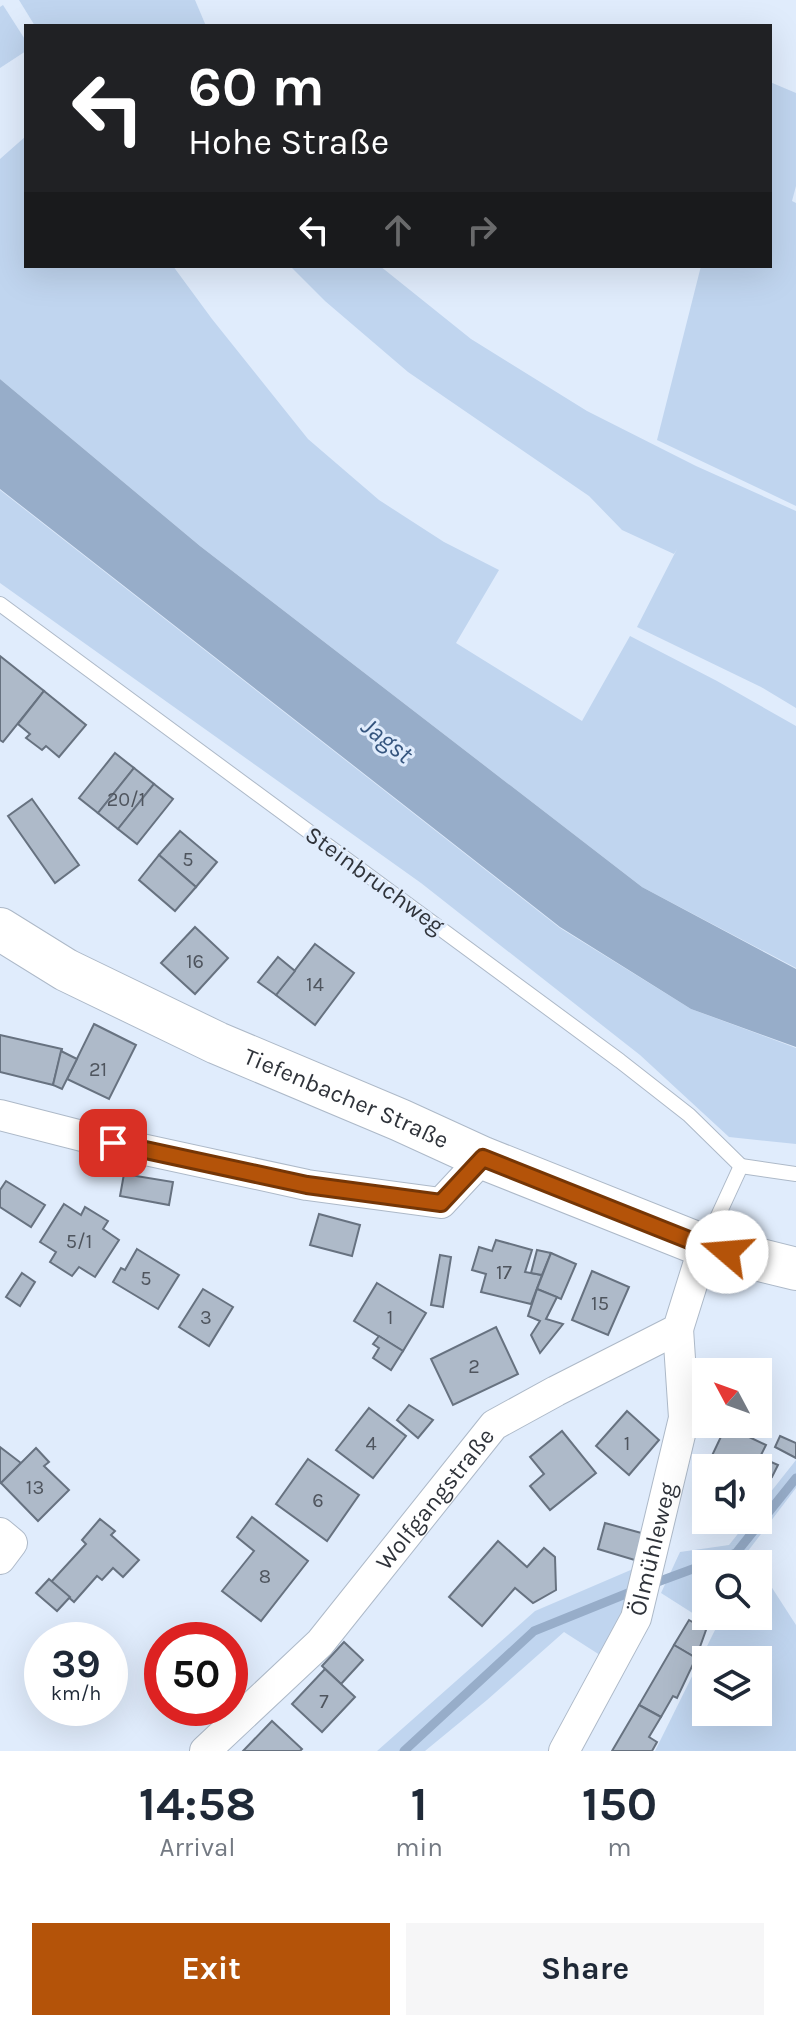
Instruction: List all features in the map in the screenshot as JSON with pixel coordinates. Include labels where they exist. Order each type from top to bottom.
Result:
[{"type":"main road","name":"Tiefenbacher Straße","points":[[0,929],[66,970],[217,1043],[483,1158],[704,1246],[796,1269]]},
{"type":"street","points":[[0,1115],[307,1185],[441,1203],[483,1158]]},
{"type":"street","points":[[678,1329],[704,1246]]},
{"type":"street","name":"Wolfgangstraße","points":[[205,1751],[320,1643],[494,1425],[678,1329]]},
{"type":"street","name":"Ölmühleweg","points":[[564,1751],[636,1618],[684,1418],[678,1329]]},
{"type":"street","points":[[0,1533],[12,1543],[0,1559]]},
{"type":"lane","name":"Steinbruchweg","points":[[0,604],[620,1061],[689,1115],[741,1166]]},
{"type":"lane","points":[[704,1246],[741,1166],[796,1174]]},
{"type":"shaded area","points":[[19,0],[195,0],[205,24],[34,24]]},
{"type":"shaded area","points":[[3,5],[24,38],[24,52],[0,68],[0,7]]},
{"type":"shaded area","points":[[772,83],[796,93],[796,186],[792,201],[796,203],[796,506],[657,440],[700,268],[772,268]]},
{"type":"shaded area","points":[[24,138],[24,268],[174,268],[308,439],[379,500],[444,542],[499,570],[456,643],[582,721],[630,636],[796,726],[796,968],[642,887],[200,546],[0,379],[0,159]]},
{"type":"shaded area","points":[[292,268],[382,268],[471,339],[587,411],[696,466],[796,511],[796,708],[761,687],[637,627],[677,549],[674,554],[622,530],[589,496],[408,372],[325,301]]},
{"type":"shaded area","points":[[0,490],[560,928],[691,1009],[796,1048],[796,1144],[729,1137],[640,1055],[421,883],[0,583]]},
{"type":"shaded area","points":[[796,1460],[796,1488],[772,1520],[772,1490]]},
{"type":"shaded area","points":[[738,1534],[761,1534],[749,1550],[694,1550],[729,1545]]},
{"type":"shaded area","points":[[692,1550],[692,1613],[661,1593],[680,1552]]},
{"type":"shaded area","points":[[633,1569],[623,1613],[603,1657],[564,1632],[425,1751],[377,1751],[535,1611]]},
{"type":"shaded area","points":[[772,1588],[796,1625],[796,1751],[655,1751],[692,1676],[692,1726],[772,1726],[772,1646],[707,1646],[715,1630],[772,1630]]},
{"type":"water","name":"Jagst","points":[[0,379],[200,546],[642,887],[796,969],[796,1047],[691,1009],[560,927],[0,489]]},
{"type":"building","points":[[0,656],[44,691],[3,742],[0,740]]},
{"type":"building","points":[[44,691],[86,725],[59,757],[46,746],[42,750],[26,738],[30,734],[18,724]]},
{"type":"building","points":[[115,753],[134,768],[98,813],[79,798]]},
{"type":"building","points":[[134,768],[154,784],[118,829],[98,813]]},
{"type":"building","points":[[154,784],[173,799],[137,844],[118,829]]},
{"type":"building","points":[[32,799],[79,865],[55,883],[8,816]]},
{"type":"building","points":[[180,831],[217,862],[196,887],[159,855]]},
{"type":"building","points":[[159,855],[196,887],[175,911],[139,880]]},
{"type":"building","points":[[195,927],[228,958],[195,994],[161,963]]},
{"type":"building","points":[[315,944],[354,973],[315,1025],[276,995]]},
{"type":"building","points":[[278,957],[295,971],[276,995],[258,982]]},
{"type":"building","points":[[94,1024],[136,1045],[109,1099],[67,1079]]},
{"type":"building","points":[[0,1035],[62,1049],[53,1085],[0,1072]]},
{"type":"building","points":[[61,1051],[77,1059],[62,1089],[53,1085]]},
{"type":"building","points":[[124,1174],[173,1182],[169,1205],[120,1196]]},
{"type":"building","points":[[6,1181],[45,1205],[31,1227],[0,1207],[0,1190]]},
{"type":"building","points":[[64,1204],[81,1215],[85,1207],[108,1221],[103,1229],[119,1240],[95,1277],[79,1267],[72,1276],[50,1262],[56,1252],[40,1242]]},
{"type":"building","points":[[319,1214],[360,1225],[352,1256],[310,1245]]},
{"type":"building","points":[[496,1240],[532,1250],[525,1272],[542,1275],[531,1304],[481,1292],[486,1274],[472,1270],[479,1247],[492,1251]]},
{"type":"building","points":[[137,1249],[179,1275],[158,1309],[113,1282],[121,1268],[125,1270]]},
{"type":"building","points":[[537,1250],[551,1253],[542,1275],[531,1273]]},
{"type":"building","points":[[551,1253],[576,1264],[561,1299],[537,1289]]},
{"type":"building","points":[[440,1255],[451,1257],[443,1307],[431,1305]]},
{"type":"building","points":[[592,1271],[629,1287],[608,1335],[572,1320]]},
{"type":"building","points":[[22,1273],[35,1282],[20,1306],[6,1297]]},
{"type":"building","points":[[377,1283],[426,1313],[403,1351],[354,1321]]},
{"type":"building","points":[[203,1289],[233,1307],[209,1346],[179,1327]]},
{"type":"building","points":[[537,1289],[557,1297],[546,1319],[563,1324],[540,1353],[531,1335],[540,1321],[528,1316]]},
{"type":"building","points":[[496,1327],[518,1374],[453,1405],[431,1359]]},
{"type":"building","points":[[379,1336],[403,1351],[391,1370],[373,1358],[379,1348],[373,1344]]},
{"type":"building","points":[[409,1405],[433,1420],[418,1438],[397,1420]]},
{"type":"building","points":[[369,1408],[406,1436],[373,1478],[336,1450]]},
{"type":"building","points":[[627,1411],[659,1440],[629,1475],[596,1446]]},
{"type":"building","points":[[562,1431],[596,1473],[550,1510],[530,1486],[544,1474],[530,1457]]},
{"type":"building","points":[[780,1436],[796,1443],[796,1458],[775,1447]]},
{"type":"building","points":[[720,1438],[751,1438],[766,1445],[762,1454],[713,1454]]},
{"type":"building","points":[[0,1447],[21,1463],[1,1483],[0,1482]]},
{"type":"building","points":[[36,1448],[49,1462],[44,1466],[69,1490],[38,1521],[1,1483]]},
{"type":"building","points":[[308,1459],[359,1495],[327,1541],[276,1504]]},
{"type":"building","points":[[772,1462],[778,1465],[772,1477]]},
{"type":"building","points":[[252,1517],[308,1561],[261,1621],[222,1591],[254,1551],[237,1537]]},
{"type":"building","points":[[100,1519],[115,1531],[111,1535],[139,1560],[123,1577],[113,1568],[102,1580],[97,1576],[74,1602],[51,1582],[86,1544],[82,1540]]},
{"type":"building","points":[[605,1523],[645,1534],[638,1561],[598,1549]]},
{"type":"building","points":[[498,1541],[527,1567],[544,1548],[555,1557],[556,1590],[533,1603],[515,1588],[482,1626],[449,1597]]},
{"type":"building","points":[[49,1579],[70,1597],[57,1611],[36,1593]]},
{"type":"building","points":[[689,1620],[692,1630],[706,1630],[700,1646],[692,1646],[692,1656],[674,1645]]},
{"type":"building","points":[[344,1642],[363,1660],[341,1684],[322,1666]]},
{"type":"building","points":[[674,1645],[692,1656],[692,1666],[677,1698],[673,1696],[661,1717],[639,1705]]},
{"type":"building","points":[[325,1669],[355,1697],[322,1732],[292,1704]]},
{"type":"building","points":[[639,1705],[661,1717],[649,1737],[657,1742],[652,1751],[612,1751]]},
{"type":"building","points":[[272,1721],[302,1749],[243,1751]]},
{"type":"waterway","points":[[652,1584],[736,1553],[796,1478]]},
{"type":"waterway","points":[[404,1751],[534,1631],[638,1589]]},
{"type":"route","points":[[113,1143],[307,1185],[441,1203],[483,1158],[704,1246],[727,1252]]}]
